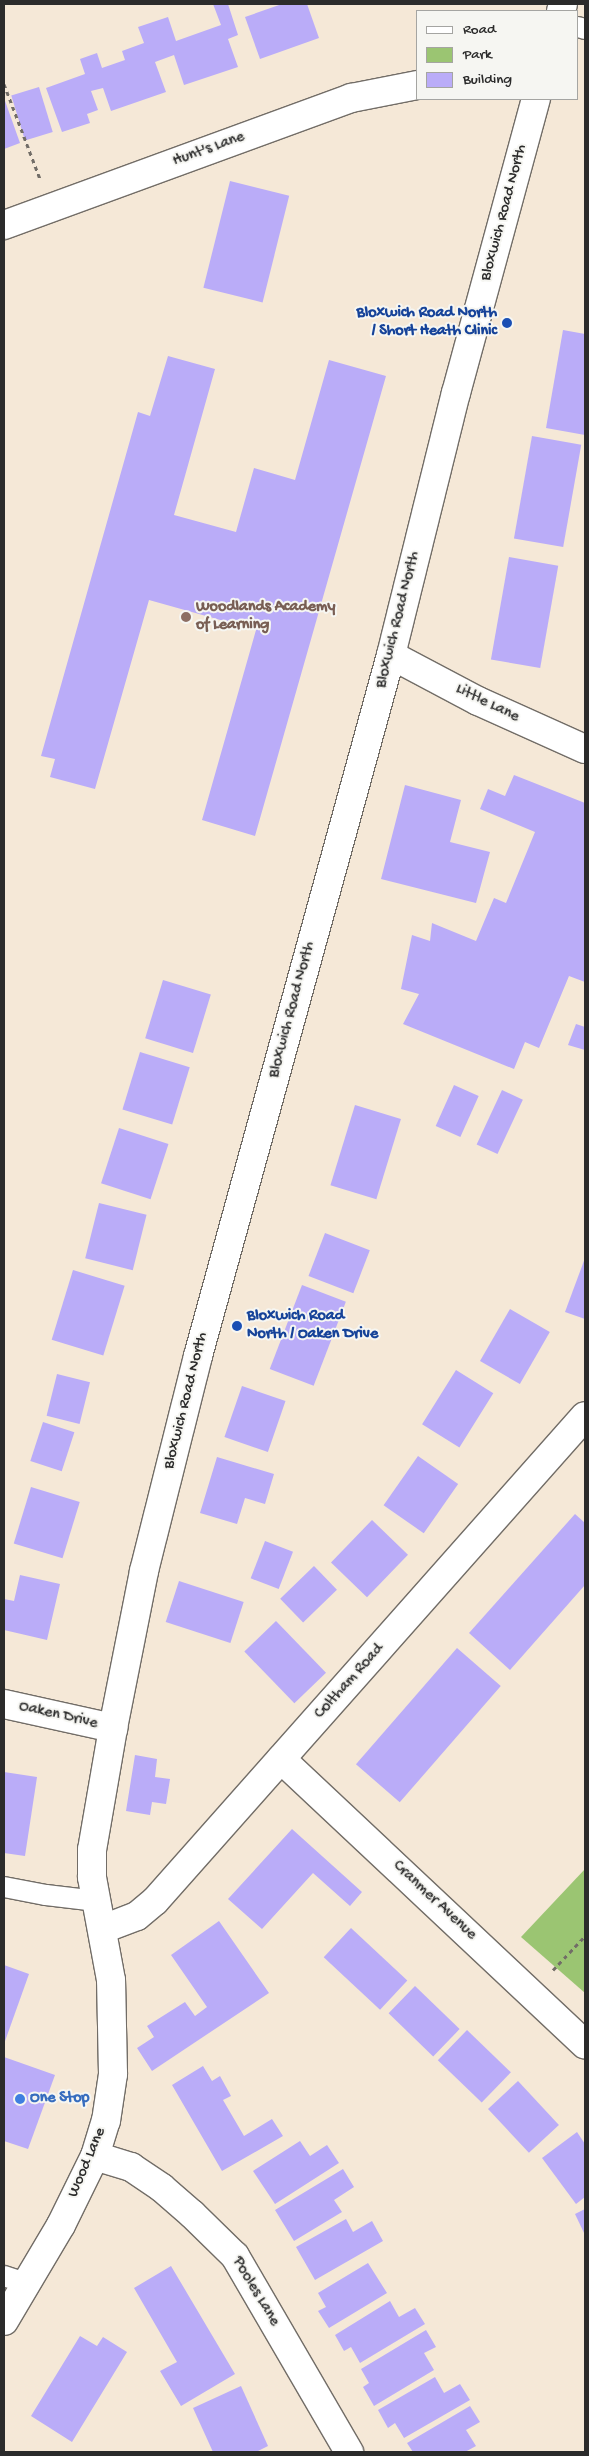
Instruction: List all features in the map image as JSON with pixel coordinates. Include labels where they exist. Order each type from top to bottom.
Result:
[{"type":"street","name":"Hunt's Lane","points":[[4,225],[351,98],[416,85]]},
{"type":"street","name":"Bloxwich Road North","points":[[103,1929],[92,1877],[92,1850],[113,1728],[144,1571],[198,1356],[391,655],[456,393],[536,100]]},
{"type":"street","name":"Little Lane","points":[[391,655],[478,701],[585,749]]},
{"type":"street","name":"Coltham Road","points":[[103,1929],[138,1916],[155,1901],[585,1416]]},
{"type":"street","name":"Oaken Drive","points":[[4,1704],[113,1728]]},
{"type":"street","name":"Cranmer Avenue","points":[[281,1759],[532,1992],[585,2044]]},
{"type":"street","name":"Wood Lane","points":[[4,2321],[15,2280],[61,2225],[95,2156],[106,2121],[113,2074],[111,1980],[103,1929]]},
{"type":"street","name":"Pooles Lane","points":[[95,2156],[131,2166],[162,2188],[235,2256],[349,2452]]},
{"type":"lane","points":[[4,1887],[46,1895],[97,1901]]},
{"type":"path","points":[[4,84],[51,208]]},
{"type":"path","points":[[532,1992],[585,1936]]},
{"type":"green space","points":[[585,1869],[585,1993],[521,1937]]},
{"type":"building","points":[[213,4],[228,4],[238,35],[228,39],[238,67],[184,85],[174,55],[155,62],[166,92],[111,111],[103,88],[91,91],[98,110],[87,114],[90,123],[62,132],[46,88],[85,74],[80,59],[97,53],[102,68],[125,60],[122,51],[144,43],[138,27],[168,17],[176,41],[221,25]]},
{"type":"building","points":[[282,4],[307,4],[319,38],[260,59],[245,17]]},
{"type":"building","points":[[39,87],[53,132],[25,140],[11,95]]},
{"type":"building","points":[[4,98],[20,143],[4,149]]},
{"type":"building","points":[[230,181],[289,196],[263,302],[203,288]]},
{"type":"building","points":[[563,330],[585,334],[585,435],[546,428]]},
{"type":"building","points":[[168,356],[215,369],[174,515],[236,532],[254,468],[295,480],[329,360],[386,376],[255,836],[202,820],[256,630],[149,600],[95,789],[50,777],[55,759],[41,756],[138,412],[150,416]]},
{"type":"building","points":[[532,436],[581,445],[563,547],[514,538]]},
{"type":"building","points":[[509,557],[558,566],[540,668],[491,659]]},
{"type":"building","points":[[514,775],[585,803],[585,982],[569,976],[539,1048],[525,1042],[514,1069],[403,1024],[419,994],[401,989],[412,935],[430,941],[432,923],[476,941],[494,898],[506,903],[535,832],[480,809],[488,789],[505,796]]},
{"type":"building","points":[[405,785],[461,800],[450,842],[490,852],[476,903],[381,879]]},
{"type":"building","points":[[163,980],[211,995],[193,1053],[145,1038]]},
{"type":"building","points":[[576,1024],[585,1027],[585,1050],[568,1045]]},
{"type":"building","points":[[140,1052],[190,1067],[172,1125],[122,1109]]},
{"type":"building","points":[[454,1085],[479,1096],[460,1137],[436,1126]]},
{"type":"building","points":[[502,1090],[523,1100],[497,1154],[477,1144]]},
{"type":"building","points":[[355,1105],[401,1119],[376,1199],[330,1185]]},
{"type":"building","points":[[119,1128],[168,1144],[151,1199],[101,1183]]},
{"type":"building","points":[[99,1203],[147,1215],[133,1270],[85,1258]]},
{"type":"building","points":[[325,1233],[370,1250],[353,1293],[309,1276]]},
{"type":"building","points":[[585,1258],[585,1319],[565,1312]]},
{"type":"building","points":[[73,1270],[125,1286],[103,1356],[52,1340]]},
{"type":"building","points":[[302,1285],[346,1302],[314,1386],[270,1369]]},
{"type":"building","points":[[510,1309],[550,1332],[520,1384],[480,1361]]},
{"type":"building","points":[[456,1370],[493,1393],[459,1448],[422,1424]]},
{"type":"building","points":[[57,1374],[90,1382],[80,1424],[47,1416]]},
{"type":"building","points":[[242,1386],[285,1401],[268,1452],[224,1437]]},
{"type":"building","points":[[43,1422],[74,1432],[62,1471],[30,1461]]},
{"type":"building","points":[[418,1456],[458,1484],[424,1533],[384,1505]]},
{"type":"building","points":[[217,1457],[274,1474],[265,1504],[245,1498],[237,1524],[200,1513]]},
{"type":"building","points":[[31,1487],[80,1502],[63,1558],[14,1543]]},
{"type":"building","points":[[575,1514],[585,1523],[585,1585],[510,1670],[469,1633]]},
{"type":"building","points":[[372,1520],[408,1555],[367,1597],[331,1562]]},
{"type":"building","points":[[265,1541],[293,1552],[279,1589],[251,1578]]},
{"type":"building","points":[[314,1566],[337,1590],[303,1622],[280,1599]]},
{"type":"building","points":[[20,1575],[60,1584],[47,1640],[4,1630],[4,1599],[14,1601]]},
{"type":"building","points":[[179,1581],[244,1602],[230,1643],[166,1622]]},
{"type":"building","points":[[276,1621],[326,1673],[294,1703],[244,1652]]},
{"type":"building","points":[[457,1648],[501,1686],[400,1802],[356,1764]]},
{"type":"building","points":[[135,1755],[157,1759],[155,1777],[170,1779],[166,1804],[152,1802],[150,1815],[126,1811]]},
{"type":"building","points":[[4,1772],[37,1777],[25,1856],[4,1853]]},
{"type":"building","points":[[292,1829],[362,1892],[350,1906],[313,1873],[262,1929],[228,1899]]},
{"type":"building","points":[[219,1921],[269,1993],[152,2071],[137,2048],[154,2037],[147,2026],[185,2002],[195,2016],[207,2007],[171,1955]]},
{"type":"building","points":[[351,1928],[407,1981],[380,2010],[324,1957]]},
{"type":"building","points":[[4,1965],[29,1974],[4,2044]]},
{"type":"building","points":[[415,1986],[460,2029],[433,2056],[389,2013]]},
{"type":"building","points":[[467,2030],[511,2072],[482,2103],[438,2060]]},
{"type":"building","points":[[4,2057],[55,2075],[28,2149],[4,2141]]},
{"type":"building","points":[[203,2066],[212,2081],[220,2076],[231,2096],[223,2100],[244,2136],[272,2119],[283,2136],[222,2171],[172,2085]]},
{"type":"building","points":[[518,2081],[559,2125],[529,2153],[488,2109]]},
{"type":"building","points":[[577,2132],[585,2144],[585,2197],[576,2204],[542,2158]]},
{"type":"building","points":[[300,2141],[310,2156],[327,2145],[339,2163],[275,2204],[253,2171]]},
{"type":"building","points":[[343,2169],[354,2187],[334,2200],[342,2212],[294,2241],[275,2210]]},
{"type":"building","points":[[585,2209],[585,2235],[575,2214]]},
{"type":"building","points":[[346,2219],[353,2232],[372,2221],[383,2241],[315,2280],[296,2247]]},
{"type":"building","points":[[368,2263],[387,2293],[329,2328],[318,2311],[326,2307],[318,2293]]},
{"type":"building","points":[[171,2266],[235,2374],[181,2406],[160,2371],[177,2362],[134,2288]]},
{"type":"building","points":[[390,2301],[399,2317],[415,2308],[425,2324],[360,2363],[351,2347],[344,2351],[335,2335]]},
{"type":"building","points":[[426,2330],[436,2347],[424,2353],[434,2370],[374,2406],[363,2387],[369,2383],[361,2369]]},
{"type":"building","points":[[80,2336],[97,2346],[103,2337],[127,2352],[72,2442],[31,2416]]},
{"type":"building","points":[[435,2377],[444,2393],[460,2384],[470,2400],[404,2438],[395,2423],[388,2428],[378,2410]]},
{"type":"building","points":[[241,2386],[268,2446],[256,2452],[213,2452],[193,2408]]},
{"type":"building","points":[[470,2406],[480,2422],[466,2430],[476,2446],[465,2452],[413,2452],[407,2443]]},
{"type":"place","name":"Bloxwich Road North / Short Heath Clinic","points":[[507,323]]},
{"type":"place","name":"Woodlands Academy of Learning","points":[[186,617]]},
{"type":"place","name":"Bloxwich Road North / Oaken Drive","points":[[237,1326]]},
{"type":"place","name":"One Stop","points":[[20,2099]]}]
